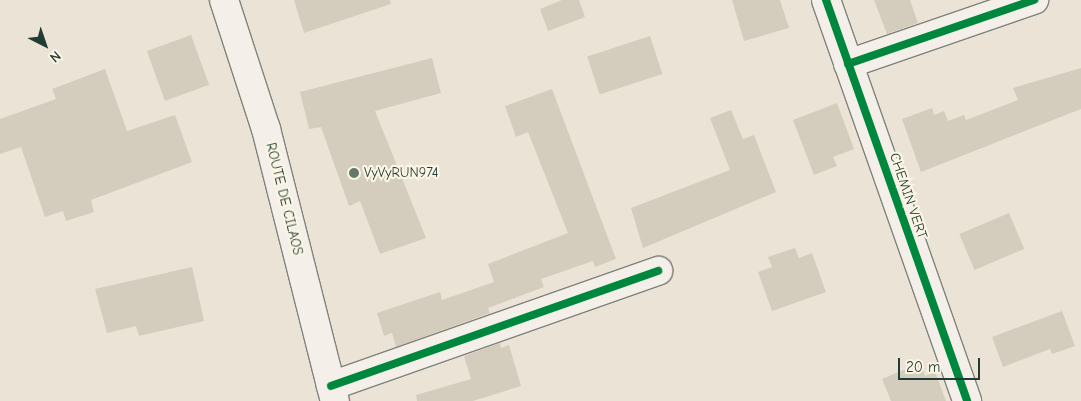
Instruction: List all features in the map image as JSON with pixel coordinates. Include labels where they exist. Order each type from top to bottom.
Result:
[{"type":"street","name":"ROUTE DE CILAOS","points":[[224,0],[266,129],[333,393]]},
{"type":"street","name":"CHEMIN VERT","points":[[826,0],[967,401]]},
{"type":"street","points":[[848,64],[1034,0]]},
{"type":"street","points":[[333,393],[658,271]]},
{"type":"building","points":[[294,0],[390,0],[391,4],[304,33]]},
{"type":"building","points":[[562,0],[579,0],[585,17],[548,31],[540,9]]},
{"type":"building","points":[[732,0],[780,0],[789,28],[744,41]]},
{"type":"building","points":[[874,0],[910,0],[918,23],[887,34]]},
{"type":"building","points":[[191,35],[209,85],[165,101],[147,51]]},
{"type":"building","points":[[650,36],[662,74],[600,94],[587,56]]},
{"type":"building","points":[[432,58],[441,93],[375,111],[426,238],[380,254],[360,201],[349,206],[321,127],[309,129],[300,92]]},
{"type":"building","points":[[1081,68],[1081,109],[921,172],[902,119],[932,108],[934,115],[944,111],[948,121],[964,115],[966,120],[1018,100],[1013,88]]},
{"type":"building","points":[[105,69],[127,131],[175,115],[192,162],[91,200],[94,212],[66,221],[63,211],[45,217],[21,147],[0,154],[0,119],[56,99],[52,89]]},
{"type":"building","points":[[552,89],[616,259],[595,267],[593,261],[541,279],[544,287],[488,308],[490,313],[396,347],[392,333],[384,336],[377,313],[440,292],[442,300],[494,282],[488,264],[568,233],[528,132],[516,137],[505,106]]},
{"type":"building","points":[[837,103],[854,149],[833,157],[837,166],[814,175],[793,120]]},
{"type":"building","points":[[731,110],[743,139],[754,135],[776,192],[643,248],[631,208],[730,170],[710,118]]},
{"type":"building","points":[[1009,213],[1024,249],[975,270],[959,234]]},
{"type":"building","points":[[795,248],[799,258],[812,253],[826,292],[772,311],[758,272],[772,267],[768,257]]},
{"type":"building","points":[[192,267],[204,321],[139,336],[136,326],[107,333],[95,289]]},
{"type":"building","points":[[1062,311],[1075,346],[1052,354],[1050,349],[1003,367],[992,337]]},
{"type":"building","points":[[500,343],[501,348],[509,345],[521,386],[473,401],[417,401],[416,395],[471,379],[464,356]]},
{"type":"building","points":[[920,363],[925,376],[935,372],[946,401],[891,401],[882,379]]},
{"type":"cycle path","points":[[826,0],[967,401]]},
{"type":"cycle path","points":[[848,64],[1034,0]]},
{"type":"cycle path","points":[[331,386],[658,271]]},
{"type":"place","name":"VyVyRUN974","points":[[354,173]]}]
